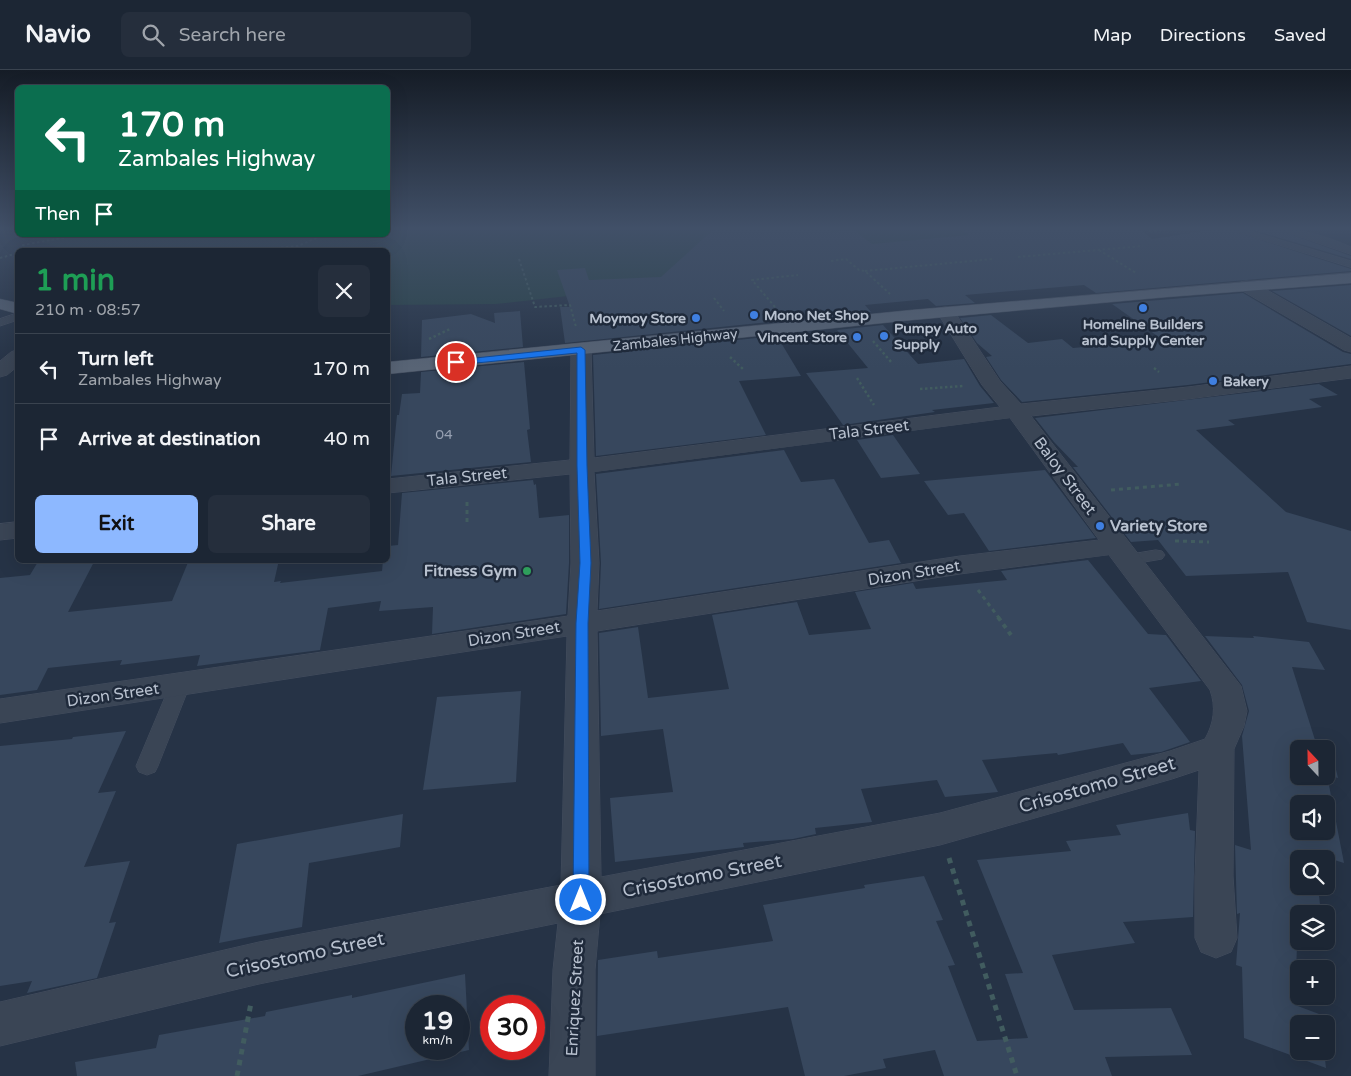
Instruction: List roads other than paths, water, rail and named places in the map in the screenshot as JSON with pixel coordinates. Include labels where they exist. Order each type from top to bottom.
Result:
[{"type":"main road","name":"Zambales Highway","points":[[390,368],[581,350],[912,315],[1167,292],[1351,278]]},
{"type":"main road","points":[[0,304],[15,308]]},
{"type":"street","points":[[1247,286],[1351,346]]},
{"type":"street","name":"Baloy Street","points":[[946,312],[992,385],[1016,411],[1225,686],[1230,699],[1231,715],[1228,731],[1217,749]]},
{"type":"street","name":"Enriquez Street","points":[[572,1076],[574,970],[581,900],[582,623],[586,563],[582,466],[581,350]]},
{"type":"street","points":[[0,371],[15,358]]},
{"type":"street","name":"Tala Street","points":[[390,486],[582,466],[1016,411],[1188,393],[1351,372]]},
{"type":"street","points":[[0,532],[15,530]]},
{"type":"street","name":"Dizon Street","points":[[0,711],[960,565],[1122,552]]},
{"type":"street","points":[[1216,938],[1214,876],[1217,749]]},
{"type":"street","name":"Crisostomo Street","points":[[0,1024],[258,963],[940,829],[1172,765],[1217,749]]},
{"type":"lane","points":[[0,323],[15,317]]},
{"type":"lane","points":[[1122,552],[1156,555]]},
{"type":"lane","points":[[146,766],[180,685]]},
{"type":"place","name":"Homeline Builders and Supply Center","points":[[1143,308]]},
{"type":"place","name":"Mono Net Shop","points":[[754,315]]},
{"type":"place","name":"Moymoy Store","points":[[696,318]]},
{"type":"place","name":"Pumpy Auto Supply","points":[[884,336]]},
{"type":"place","name":"Vincent Store","points":[[857,337]]},
{"type":"place","name":"Bakery","points":[[1213,381]]},
{"type":"place","name":"Variety Store","points":[[1100,526]]},
{"type":"place","name":"Fitness Gym","points":[[527,571]]}]
